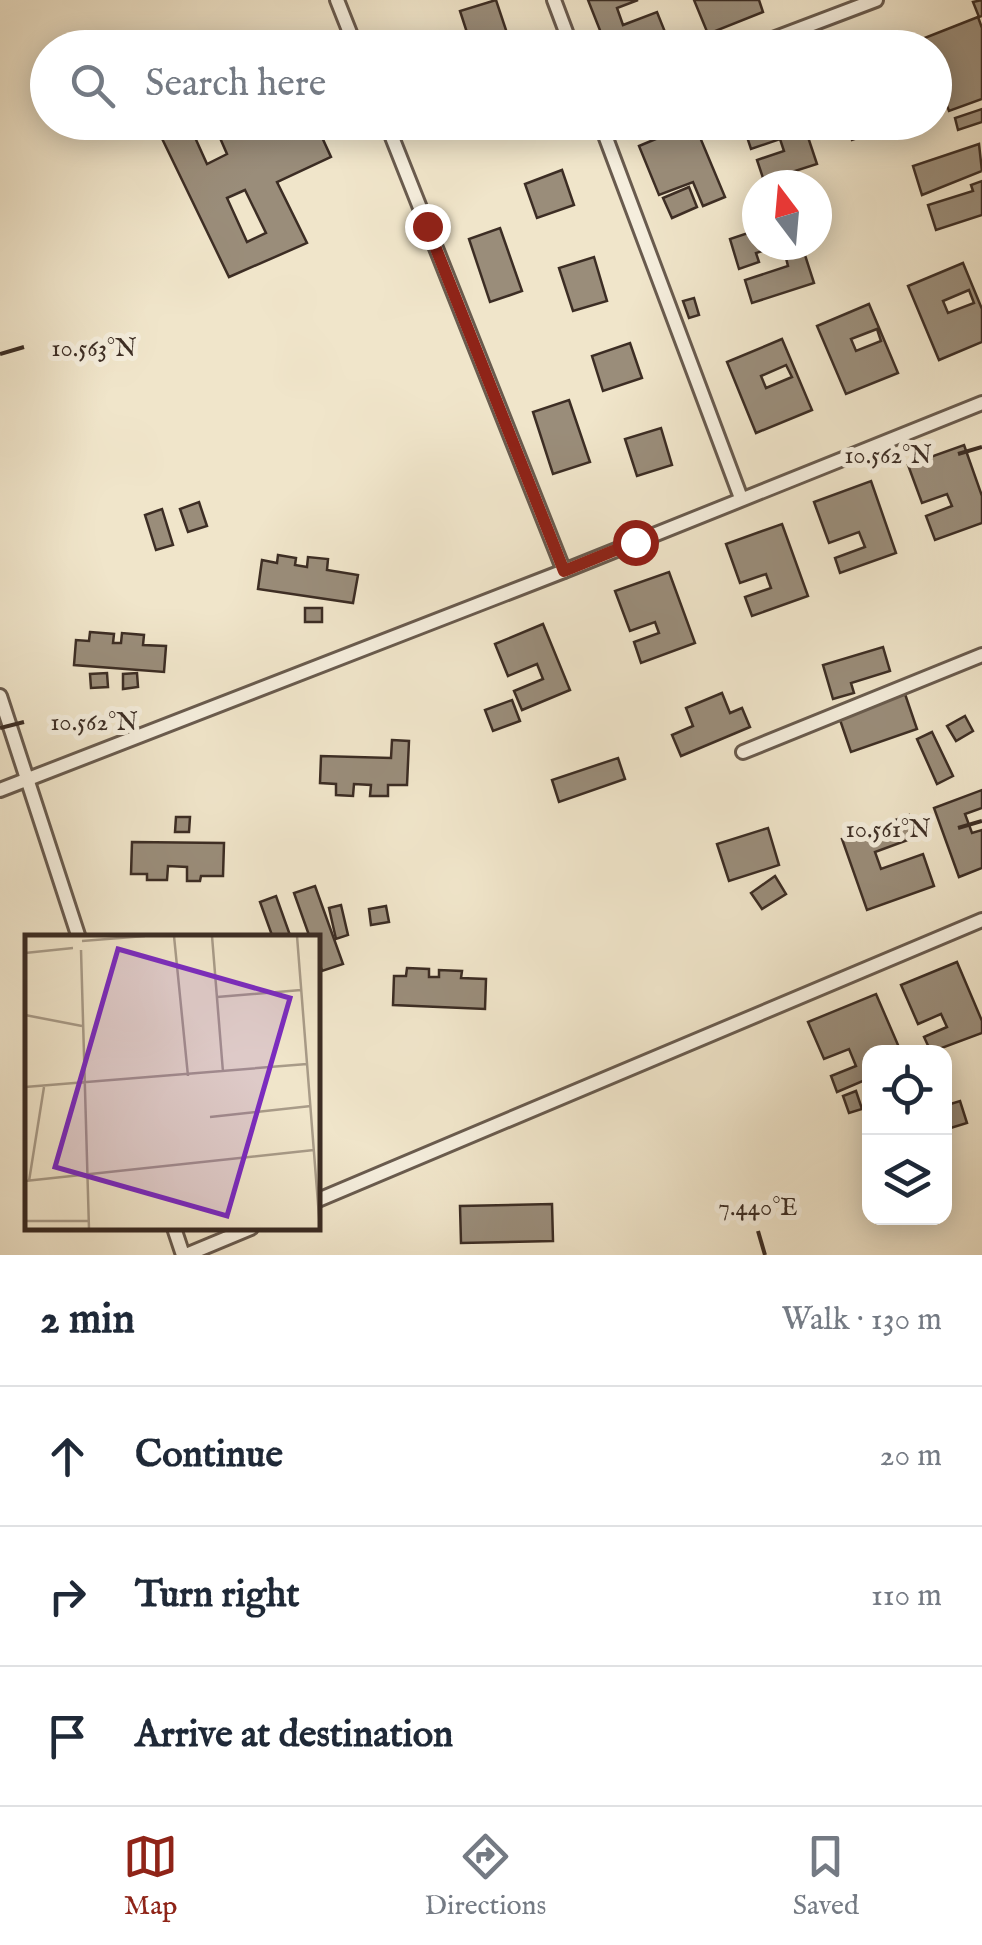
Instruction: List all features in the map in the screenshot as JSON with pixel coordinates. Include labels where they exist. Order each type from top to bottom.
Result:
[{"type":"lane","points":[[337,0],[349,30]]},
{"type":"lane","points":[[554,0],[565,30]]},
{"type":"lane","points":[[797,30],[876,0]]},
{"type":"lane","points":[[393,140],[564,571]]},
{"type":"lane","points":[[607,140],[741,498]]},
{"type":"lane","points":[[0,790],[564,571],[982,402]]},
{"type":"lane","points":[[743,752],[982,655]]},
{"type":"lane","points":[[0,696],[78,935]]},
{"type":"lane","points":[[320,1199],[982,920]]},
{"type":"lane","points":[[175,1230],[185,1255],[246,1230]]},
{"type":"building","points":[[496,0],[506,30],[466,30],[460,11]]},
{"type":"building","points":[[588,0],[638,0],[617,8],[623,25],[657,12],[664,30],[600,30]]},
{"type":"building","points":[[694,0],[759,0],[763,12],[718,30],[706,30]]},
{"type":"building","points":[[982,0],[982,16],[979,17],[973,2]]},
{"type":"building","points":[[978,17],[982,28],[982,99],[952,110],[952,30],[945,30]]},
{"type":"building","points":[[982,109],[982,122],[958,130],[955,118]]},
{"type":"building","points":[[163,140],[196,140],[207,164],[227,154],[221,140],[323,140],[331,157],[277,182],[307,243],[229,277]],"holes":[[[245,190],[266,233],[247,242],[227,198]]]},
{"type":"building","points":[[653,140],[701,140],[725,197],[703,206],[693,182],[659,195],[639,146]]},
{"type":"building","points":[[748,140],[777,140],[751,149]]},
{"type":"building","points":[[780,140],[809,140],[817,164],[798,170],[760,170],[757,160],[784,151]]},
{"type":"building","points":[[979,144],[982,171],[922,195],[913,166]]},
{"type":"building","points":[[562,170],[574,205],[537,218],[525,184]]},
{"type":"building","points":[[982,181],[982,215],[936,230],[928,205],[973,191],[971,185]]},
{"type":"building","points":[[689,187],[697,207],[672,218],[663,198]]},
{"type":"building","points":[[500,228],[522,291],[490,302],[469,239]]},
{"type":"building","points":[[742,235],[742,260],[759,262],[739,269],[730,239]]},
{"type":"building","points":[[594,257],[607,301],[573,311],[559,268]]},
{"type":"building","points":[[786,260],[807,260],[814,283],[752,303],[745,280],[788,266]]},
{"type":"building","points":[[963,263],[982,309],[982,342],[939,360],[908,286]],"holes":[[[969,290],[974,303],[948,313],[943,301]]]},
{"type":"building","points":[[694,298],[699,315],[689,318],[683,301]]},
{"type":"building","points":[[869,304],[898,373],[846,394],[817,326]],"holes":[[[877,329],[881,341],[856,351],[851,339]]]},
{"type":"building","points":[[782,339],[812,410],[756,433],[727,362]],"holes":[[[786,365],[792,377],[766,388],[761,376]]]},
{"type":"building","points":[[630,343],[642,378],[603,391],[592,356]]},
{"type":"building","points":[[569,400],[590,462],[553,474],[533,412]]},
{"type":"building","points":[[661,428],[672,465],[637,476],[625,439]]},
{"type":"building","points":[[964,445],[982,496],[982,523],[935,540],[926,516],[952,506],[947,494],[922,503],[908,465]]},
{"type":"building","points":[[871,481],[896,553],[840,573],[835,558],[865,547],[859,532],[829,543],[814,502]]},
{"type":"building","points":[[199,502],[207,526],[188,532],[180,509]]},
{"type":"building","points":[[162,509],[173,545],[156,550],[145,515]]},
{"type":"building","points":[[782,524],[808,596],[752,616],[745,597],[771,588],[766,574],[740,583],[726,544]]},
{"type":"building","points":[[278,555],[296,558],[295,565],[307,567],[308,557],[328,559],[327,570],[358,575],[353,603],[258,589],[262,560],[277,563]]},
{"type":"building","points":[[669,572],[695,643],[641,663],[634,642],[659,633],[655,622],[630,631],[615,591]]},
{"type":"building","points":[[305,608],[322,608],[322,622],[305,622]]},
{"type":"building","points":[[543,624],[570,690],[522,710],[514,691],[543,679],[537,664],[508,676],[495,644]]},
{"type":"building","points":[[90,632],[114,634],[113,643],[121,643],[122,633],[144,635],[143,645],[166,646],[164,672],[74,665],[76,640],[89,641]]},
{"type":"building","points":[[883,647],[890,671],[851,683],[854,693],[833,699],[823,665]]},
{"type":"building","points":[[107,673],[108,687],[91,688],[90,674]]},
{"type":"building","points":[[137,673],[138,687],[123,689],[123,674]]},
{"type":"building","points":[[722,693],[730,713],[742,708],[750,727],[681,756],[672,735],[693,726],[686,708]]},
{"type":"building","points":[[905,694],[917,729],[851,752],[839,717]]},
{"type":"building","points":[[512,700],[520,721],[493,731],[485,710]]},
{"type":"building","points":[[965,716],[973,731],[956,741],[947,726]]},
{"type":"building","points":[[932,732],[953,776],[937,784],[917,739]]},
{"type":"building","points":[[392,740],[409,741],[407,785],[388,785],[388,796],[370,796],[371,785],[354,784],[353,796],[336,795],[336,784],[320,783],[321,756],[391,758]]},
{"type":"building","points":[[618,758],[625,779],[559,802],[552,780]]},
{"type":"building","points":[[982,790],[982,808],[965,814],[972,833],[982,830],[982,868],[959,877],[934,808]]},
{"type":"building","points":[[909,815],[916,837],[875,852],[881,869],[923,854],[934,886],[867,910],[842,839]]},
{"type":"building","points":[[176,817],[190,817],[189,832],[175,832]]},
{"type":"building","points":[[768,828],[779,865],[729,881],[717,844]]},
{"type":"building","points":[[132,842],[224,843],[223,876],[201,876],[200,881],[187,881],[187,867],[168,866],[167,880],[147,880],[147,874],[131,874]]},
{"type":"building","points":[[775,876],[786,894],[762,909],[751,893]]},
{"type":"building","points":[[315,886],[343,964],[322,971],[320,935],[309,935],[294,893]]},
{"type":"building","points":[[276,896],[290,935],[272,935],[260,902]]},
{"type":"building","points":[[341,905],[348,935],[336,939],[329,908]]},
{"type":"building","points":[[386,906],[389,922],[371,925],[369,909]]},
{"type":"building","points":[[957,962],[982,1021],[982,1033],[950,1045],[928,1045],[924,1037],[947,1027],[941,1014],[918,1024],[901,985]]},
{"type":"building","points":[[407,968],[429,969],[429,977],[439,977],[439,970],[462,971],[461,978],[486,979],[485,1009],[393,1005],[394,976],[406,976]]},
{"type":"building","points":[[876,994],[898,1045],[862,1045],[862,1081],[837,1092],[831,1076],[856,1066],[849,1049],[824,1059],[808,1022]]},
{"type":"building","points":[[856,1091],[862,1109],[849,1113],[843,1096]]},
{"type":"building","points":[[960,1101],[967,1123],[952,1128],[952,1104]]},
{"type":"building","points":[[552,1204],[553,1241],[461,1243],[460,1206]]},
{"type":"route","points":[[427,226],[564,571],[635,542]]}]
